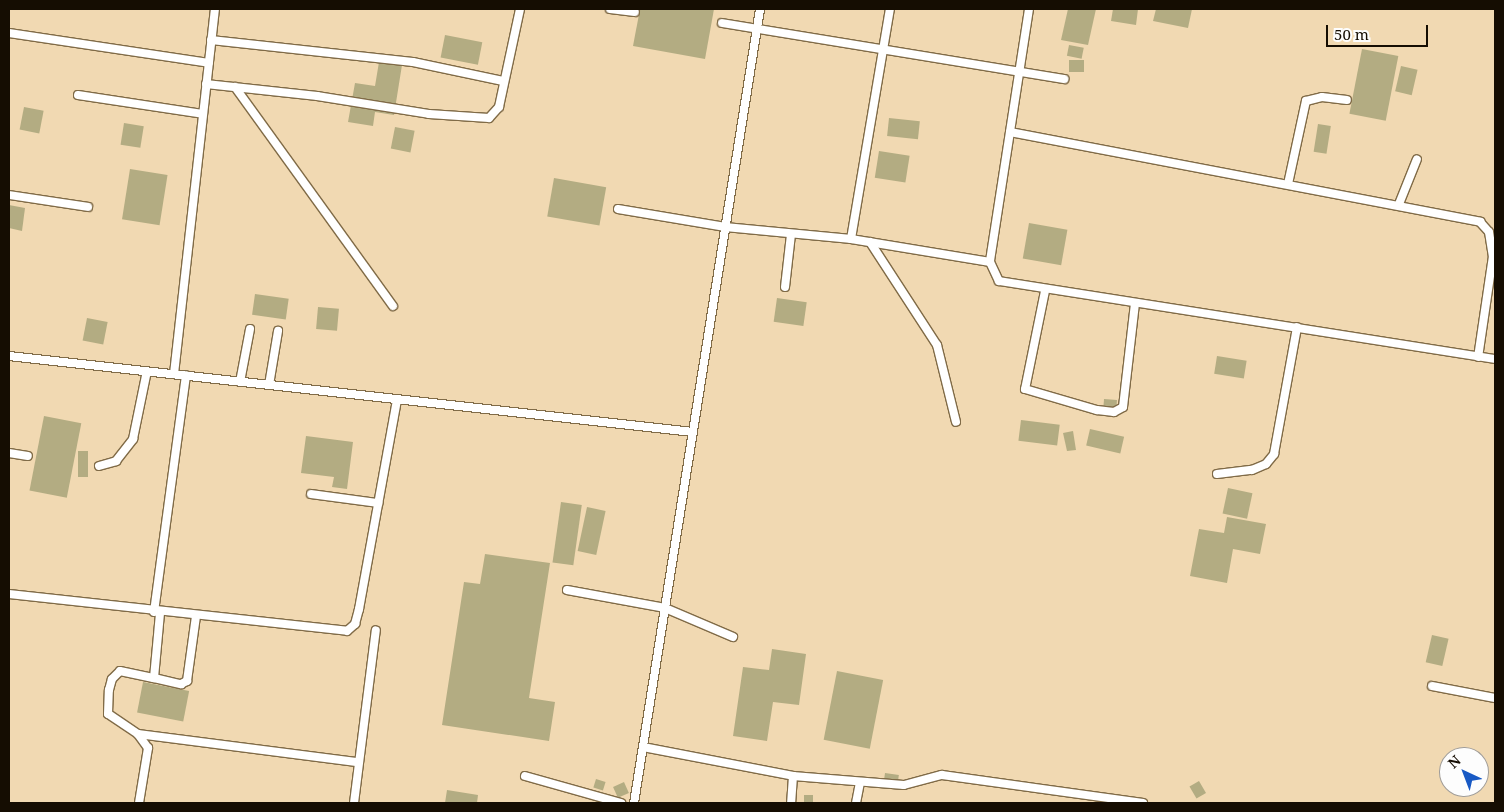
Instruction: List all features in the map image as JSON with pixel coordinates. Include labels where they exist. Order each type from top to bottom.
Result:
[{"type":"lane","points":[[174,374],[215,9]]},
{"type":"lane","points":[[206,84],[481,118],[495,114],[520,9]]},
{"type":"lane","points":[[610,9],[635,12]]},
{"type":"lane","points":[[634,803],[760,9]]},
{"type":"lane","points":[[851,239],[890,9]]},
{"type":"lane","points":[[1029,9],[990,262],[999,281],[1046,291],[1297,327],[1495,359]]},
{"type":"lane","points":[[722,23],[1019,69],[1064,79]]},
{"type":"lane","points":[[9,33],[209,63]]},
{"type":"lane","points":[[212,40],[413,62],[503,82]]},
{"type":"lane","points":[[235,87],[393,306]]},
{"type":"lane","points":[[78,95],[203,114]]},
{"type":"lane","points":[[1288,184],[1306,102],[1322,97],[1347,100]]},
{"type":"lane","points":[[1010,132],[1467,217],[1486,227],[1495,228]]},
{"type":"lane","points":[[1399,204],[1416,159]]},
{"type":"lane","points":[[9,195],[88,207]]},
{"type":"lane","points":[[618,209],[725,227],[851,239],[990,262]]},
{"type":"lane","points":[[1478,357],[1493,256],[1493,242],[1486,227]]},
{"type":"lane","points":[[785,287],[791,234]]},
{"type":"lane","points":[[870,242],[937,345],[956,422]]},
{"type":"lane","points":[[1046,291],[1025,389],[1096,410],[1114,412],[1123,407],[1135,304]]},
{"type":"lane","points":[[1217,474],[1252,470],[1266,464],[1274,454],[1297,327]]},
{"type":"lane","points":[[240,382],[250,329]]},
{"type":"lane","points":[[269,385],[278,331]]},
{"type":"lane","points":[[9,356],[693,432]]},
{"type":"lane","points":[[99,466],[116,462],[133,439],[146,371]]},
{"type":"lane","points":[[154,678],[157,612],[186,376]]},
{"type":"lane","points":[[9,594],[341,632],[352,628],[360,609],[397,399]]},
{"type":"lane","points":[[9,453],[28,456]]},
{"type":"lane","points":[[311,494],[378,503]]},
{"type":"lane","points":[[567,590],[665,608],[733,636]]},
{"type":"lane","points":[[139,803],[148,748],[138,734],[108,714],[112,679],[120,671],[181,684],[187,681],[196,616]]},
{"type":"lane","points":[[354,803],[376,630]]},
{"type":"lane","points":[[1432,686],[1495,698]]},
{"type":"lane","points":[[138,734],[358,762]]},
{"type":"lane","points":[[643,747],[794,776],[904,785],[942,775],[1143,803]]},
{"type":"lane","points":[[525,776],[621,803]]},
{"type":"lane","points":[[791,803],[794,776]]},
{"type":"lane","points":[[856,803],[860,782]]},
{"type":"building","points":[[640,9],[714,9],[705,59],[633,46]]},
{"type":"building","points":[[1068,9],[1096,9],[1088,45],[1061,40]]},
{"type":"building","points":[[1113,9],[1138,9],[1136,25],[1111,21]]},
{"type":"building","points":[[1156,9],[1192,9],[1188,28],[1153,21]]},
{"type":"building","points":[[445,35],[482,42],[478,65],[441,58]]},
{"type":"building","points":[[1069,45],[1084,48],[1082,59],[1067,56]]},
{"type":"building","points":[[1362,49],[1398,56],[1386,121],[1349,114]]},
{"type":"building","points":[[1069,60],[1084,60],[1084,72],[1069,72]]},
{"type":"building","points":[[379,62],[402,65],[394,115],[375,112],[373,126],[348,122],[355,83],[375,86]]},
{"type":"building","points":[[1401,66],[1418,70],[1412,95],[1395,91]]},
{"type":"building","points":[[24,107],[44,111],[39,133],[20,130]]},
{"type":"building","points":[[889,118],[920,121],[918,139],[887,136]]},
{"type":"building","points":[[124,123],[144,126],[140,148],[121,145]]},
{"type":"building","points":[[1318,124],[1331,126],[1326,154],[1314,152]]},
{"type":"building","points":[[395,127],[415,131],[410,152],[391,149]]},
{"type":"building","points":[[879,151],[910,156],[905,183],[875,178]]},
{"type":"building","points":[[130,169],[168,175],[160,225],[122,219]]},
{"type":"building","points":[[554,178],[606,187],[599,226],[547,216]]},
{"type":"building","points":[[9,205],[25,208],[22,231],[9,228]]},
{"type":"building","points":[[1029,223],[1067,230],[1061,265],[1023,258]]},
{"type":"building","points":[[255,294],[289,299],[286,320],[252,315]]},
{"type":"building","points":[[777,298],[807,302],[803,326],[774,322]]},
{"type":"building","points":[[318,307],[339,309],[337,331],[316,329]]},
{"type":"building","points":[[87,318],[108,322],[103,345],[83,341]]},
{"type":"building","points":[[1217,356],[1247,361],[1244,378],[1214,374]]},
{"type":"building","points":[[1104,399],[1117,400],[1116,407],[1104,406]]},
{"type":"building","points":[[44,416],[81,423],[67,498],[29,491]]},
{"type":"building","points":[[1021,420],[1060,425],[1057,446],[1018,441]]},
{"type":"building","points":[[1090,429],[1124,437],[1120,453],[1086,446]]},
{"type":"building","points":[[1073,431],[1076,450],[1067,451],[1063,433]]},
{"type":"building","points":[[306,436],[353,442],[347,489],[332,487],[334,477],[301,473]]},
{"type":"building","points":[[78,451],[88,451],[88,477],[78,477]]},
{"type":"building","points":[[1228,488],[1252,493],[1247,519],[1223,513]]},
{"type":"building","points":[[561,502],[582,505],[573,565],[553,562]]},
{"type":"building","points":[[587,507],[606,511],[596,555],[578,551]]},
{"type":"building","points":[[1227,517],[1266,524],[1260,554],[1233,549],[1227,583],[1190,576],[1199,529],[1224,533]]},
{"type":"building","points":[[485,554],[550,563],[529,698],[555,702],[549,741],[442,725],[464,582],[480,584]]},
{"type":"building","points":[[1432,635],[1449,639],[1442,666],[1426,662]]},
{"type":"building","points":[[772,649],[806,654],[799,705],[773,702],[767,741],[733,736],[743,667],[769,670]]},
{"type":"building","points":[[837,671],[883,680],[870,749],[824,740]]},
{"type":"building","points":[[143,682],[189,691],[183,721],[137,712]]},
{"type":"building","points":[[885,773],[899,775],[898,783],[884,781]]},
{"type":"building","points":[[596,779],[606,782],[603,791],[593,788]]},
{"type":"building","points":[[1199,781],[1206,793],[1196,799],[1189,786]]},
{"type":"building","points":[[624,782],[629,793],[618,798],[613,787]]},
{"type":"building","points":[[447,790],[478,795],[477,803],[445,803]]},
{"type":"building","points":[[804,795],[813,795],[813,803],[804,803]]}]
